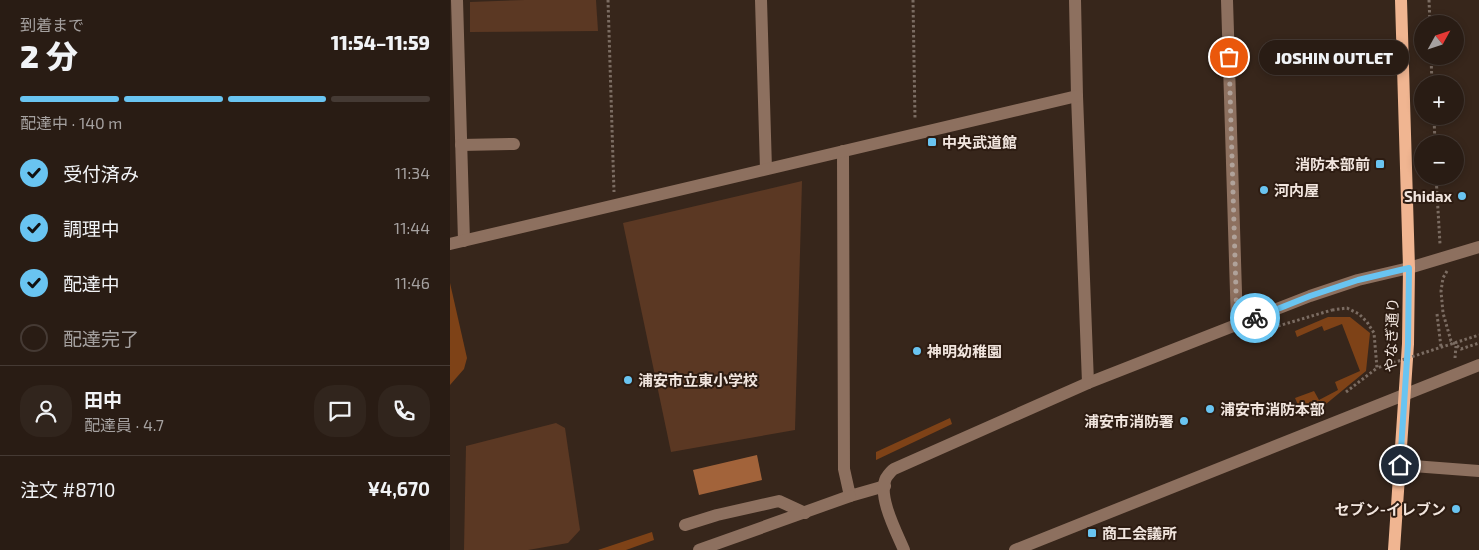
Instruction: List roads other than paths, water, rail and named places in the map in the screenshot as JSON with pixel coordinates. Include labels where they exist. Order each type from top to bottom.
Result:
[{"type":"main road","name":"やなぎ通り","points":[[1394,550],[1408,344],[1409,268],[1400,0]]},
{"type":"street","points":[[458,0],[464,241]]},
{"type":"street","points":[[761,0],[766,170]]},
{"type":"street","points":[[1075,0],[1088,383]]},
{"type":"street","points":[[1227,0],[1237,325]]},
{"type":"street","points":[[450,244],[1077,96]]},
{"type":"street","points":[[461,145],[514,144]]},
{"type":"street","points":[[843,151],[844,469],[850,496]]},
{"type":"street","points":[[904,550],[889,513],[884,494],[885,479],[894,469],[1088,383],[1310,296],[1358,280],[1409,268],[1479,247]]},
{"type":"street","points":[[1016,550],[1479,365]]},
{"type":"street","points":[[1400,465],[1479,471]]},
{"type":"street","points":[[699,550],[850,496],[884,486]]},
{"type":"street","points":[[685,525],[717,515],[779,502],[805,513]]},
{"type":"place","name":"JOSHIN OUTLET","points":[[1229,57]]},
{"type":"place","name":"中央武道館","points":[[932,142]]},
{"type":"place","name":"消防本部前","points":[[1380,164]]},
{"type":"place","name":"河内屋","points":[[1264,190]]},
{"type":"place","name":"Shidax","points":[[1462,196]]},
{"type":"place","name":"神明幼稚園","points":[[917,351]]},
{"type":"place","name":"浦安市立東小学校","points":[[628,380]]},
{"type":"place","name":"浦安市消防本部","points":[[1210,409]]},
{"type":"place","name":"浦安市消防署","points":[[1184,421]]},
{"type":"place","name":"セブン-イレブン","points":[[1456,509]]},
{"type":"place","name":"商工会議所","points":[[1092,533]]}]
